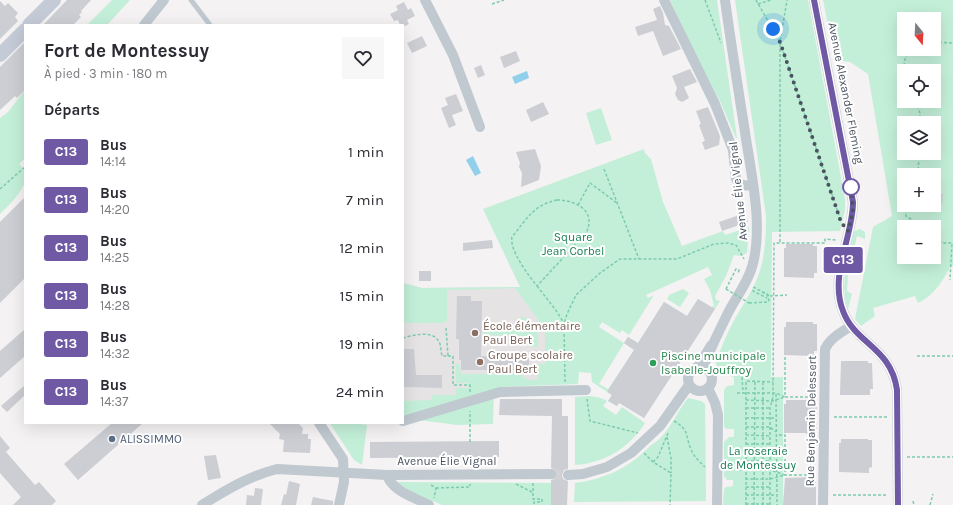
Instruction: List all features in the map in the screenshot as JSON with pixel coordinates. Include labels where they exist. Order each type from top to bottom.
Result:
[{"type":"main road","points":[[31,24],[54,0]]},
{"type":"main road","points":[[0,55],[24,31]]},
{"type":"street","points":[[145,24],[164,0]]},
{"type":"street","points":[[425,0],[453,55],[480,127]]},
{"type":"street","points":[[664,0],[715,104],[733,150],[736,179],[743,185],[753,186]]},
{"type":"street","name":"Avenue Élie Vignal","points":[[703,368],[728,312],[752,268],[756,248],[757,230],[753,186],[732,52],[726,0]]},
{"type":"street","name":"Avenue Alexander Fleming","points":[[814,0],[852,193],[853,211],[840,274],[839,293],[842,310],[851,326],[878,352],[894,374],[897,390],[898,500]]},
{"type":"street","name":"Rue Benjamin Delessert","points":[[823,505],[825,349],[827,344],[851,326]]},
{"type":"street","points":[[568,474],[584,474],[607,467],[631,453],[660,426],[689,385],[689,375],[693,370],[696,368],[703,368],[709,372],[711,382],[708,388],[698,391],[689,385]]},
{"type":"street","points":[[708,388],[718,414],[717,505]]},
{"type":"street","points":[[404,421],[500,392],[566,391],[586,393]]},
{"type":"street","points":[[320,424],[342,456],[344,482],[339,505]]},
{"type":"street","name":"Avenue Élie Vignal","points":[[202,505],[243,481],[277,469],[343,473],[428,475],[551,474]]},
{"type":"street","points":[[387,474],[390,482],[397,489],[432,502]]},
{"type":"lane","points":[[191,0],[209,24]]},
{"type":"lane","points":[[693,370],[728,312]]},
{"type":"path","points":[[492,4],[504,0]]},
{"type":"path","points":[[705,0],[724,52],[732,52]]},
{"type":"path","points":[[756,0],[780,42],[841,222],[848,231]]},
{"type":"path","points":[[758,4],[771,0]]},
{"type":"path","points":[[780,242],[780,42],[787,0]]},
{"type":"path","points":[[941,42],[953,43]]},
{"type":"path","points":[[0,189],[24,168]]},
{"type":"path","points":[[604,169],[639,259]]},
{"type":"path","points":[[578,205],[590,183],[617,203]]},
{"type":"path","points":[[537,286],[589,228],[587,214],[578,205],[564,200],[557,200],[544,204],[531,212],[512,237],[511,241],[516,254],[537,286],[555,309],[564,324]]},
{"type":"path","points":[[906,212],[906,216],[912,220]]},
{"type":"path","points":[[773,382],[746,381],[746,504],[770,504],[770,408],[773,393],[774,242],[825,243],[825,239],[836,240]]},
{"type":"path","points":[[941,242],[952,243],[950,280]]},
{"type":"path","points":[[566,391],[564,324],[570,304],[586,284],[619,260],[677,259],[714,244],[727,243],[736,245],[743,259]]},
{"type":"path","points":[[737,276],[739,270],[736,269],[726,289],[749,303],[767,302],[769,300],[767,298],[767,294],[745,283]]},
{"type":"path","points":[[767,298],[753,291],[754,288],[770,296],[787,295]]},
{"type":"path","points":[[446,328],[448,356]]},
{"type":"path","points":[[404,338],[426,334],[433,336],[441,345],[442,356],[453,356],[453,385],[470,385]]},
{"type":"path","points":[[917,356],[953,356]]},
{"type":"path","points":[[785,357],[785,397]]},
{"type":"path","points":[[746,400],[772,401],[785,397],[813,397],[812,358]]},
{"type":"path","points":[[742,377],[742,393]]},
{"type":"path","points":[[754,504],[755,382]]},
{"type":"path","points":[[763,382],[763,504]]},
{"type":"path","points":[[586,393],[590,421],[638,433]]},
{"type":"path","points":[[737,393],[776,393],[785,397]]},
{"type":"path","points":[[776,393],[776,505]]},
{"type":"path","points":[[746,408],[770,408]]},
{"type":"path","points":[[470,410],[470,442]]},
{"type":"path","points":[[833,417],[897,417]]},
{"type":"path","points":[[746,418],[776,418]]},
{"type":"path","points":[[673,420],[682,425],[687,433],[695,458],[705,467]]},
{"type":"path","points":[[746,427],[770,427],[779,435],[785,436],[785,475]]},
{"type":"path","points":[[746,435],[770,436]]},
{"type":"path","points":[[746,444],[770,443],[779,435]]},
{"type":"path","points":[[738,470],[770,470],[785,475],[812,475],[812,436]]},
{"type":"path","points":[[667,437],[671,458],[670,505]]},
{"type":"path","points":[[746,452],[770,452],[776,455],[785,455]]},
{"type":"path","points":[[644,453],[652,462],[671,473]]},
{"type":"path","points":[[898,457],[952,456]]},
{"type":"path","points":[[746,460],[770,461]]},
{"type":"path","points":[[428,475],[429,484],[436,488],[470,487],[470,474]]},
{"type":"path","points":[[516,474],[516,484],[533,493]]},
{"type":"path","points":[[534,474],[533,499],[542,499],[542,502],[534,502],[534,505]]},
{"type":"path","points":[[746,479],[770,479],[785,475]]},
{"type":"path","points":[[746,487],[770,487]]},
{"type":"path","points":[[432,502],[436,488]]},
{"type":"path","points":[[930,505],[933,494]]},
{"type":"path","points":[[746,495],[776,495]]},
{"type":"path","points":[[833,495],[898,500]]},
{"type":"path","points":[[913,501],[914,505]]},
{"type":"shaded area","name":"Groupe scolaire Paul Bert","points":[[404,283],[422,288],[520,287],[544,302],[556,384],[468,383],[468,399],[404,418]]},
{"type":"green space","points":[[112,0],[130,0],[108,24],[88,24]]},
{"type":"green space","points":[[670,0],[717,0],[737,138],[720,101],[705,75]]},
{"type":"green space","name":"La roseraie de Montessuy","points":[[735,0],[808,0],[845,199],[845,210],[840,231],[772,232],[771,377],[783,377],[783,505],[723,505],[724,489],[726,487],[733,486],[733,480],[727,480],[724,476],[724,442],[729,437],[734,437],[734,429],[727,429],[724,427],[724,390],[727,386],[734,385],[734,377],[720,371],[716,363],[729,330],[751,292],[760,271],[766,224]]},
{"type":"green space","points":[[823,0],[953,0],[953,266],[951,266],[934,292],[924,300],[918,303],[915,296],[873,308],[875,316],[861,326],[855,319],[873,227],[892,216],[868,74],[850,62],[835,60]]},
{"type":"green space","points":[[24,91],[24,159],[19,164],[24,170],[24,183],[18,195],[0,214],[0,118],[8,112]]},
{"type":"green space","points":[[601,108],[612,140],[596,145],[586,113]]},
{"type":"green space","name":"Square Jean Corbel","points":[[644,149],[645,153],[651,159],[663,202],[682,246],[723,231],[725,235],[749,227],[747,253],[740,256],[734,255],[726,276],[715,296],[716,300],[720,301],[644,418],[621,401],[617,406],[608,401],[612,395],[592,382],[591,373],[579,372],[578,384],[500,387],[500,389],[494,391],[493,424],[457,425],[404,418],[404,401],[432,400],[432,395],[456,395],[456,388],[468,388],[468,383],[456,383],[456,364],[459,364],[461,374],[518,374],[527,380],[537,380],[538,364],[545,364],[545,335],[544,328],[515,288],[447,290],[447,321],[442,323],[404,323],[404,283],[422,288],[520,287],[483,209]],"holes":[[[708,267],[712,275],[704,279],[710,290],[714,306],[711,307],[698,299],[687,316],[664,302],[638,343],[628,337],[624,343],[599,327],[602,322],[620,333],[622,330],[629,335],[654,295],[648,298],[646,295]],[[624,343],[634,350],[608,389],[599,384]]]},
{"type":"green space","points":[[860,229],[865,232],[865,239],[857,236],[848,275],[847,291],[852,294],[848,309],[844,290],[846,270],[854,231]]},
{"type":"green space","points":[[683,289],[689,293],[680,307],[667,299],[669,295]]},
{"type":"green space","points":[[521,316],[531,322],[536,328],[538,347],[529,347],[529,338],[526,336],[484,335],[484,326],[519,327]]},
{"type":"green space","points":[[589,396],[601,398],[607,401],[603,406],[616,415],[622,407],[645,423],[632,440],[615,453],[586,464],[575,465],[575,397]]},
{"type":"green space","points":[[688,398],[701,401],[705,404],[706,501],[574,502],[575,483],[596,479],[616,471],[642,454],[662,436]]},
{"type":"green space","points":[[331,425],[367,425],[362,465],[354,460]]},
{"type":"green space","points":[[397,483],[551,483],[551,505],[442,505],[413,493]]},
{"type":"water","points":[[527,71],[529,78],[515,84],[512,77]]},
{"type":"water","points":[[473,156],[481,173],[475,176],[466,160]]},
{"type":"building","points":[[67,0],[91,0],[81,11],[82,12],[79,15],[81,17],[74,24],[44,24]]},
{"type":"building","points":[[0,1],[5,6],[8,3],[18,13],[15,17],[18,21],[0,39]]},
{"type":"building","points":[[404,2],[408,10],[411,8],[415,16],[407,20],[409,24],[404,26],[404,24],[400,24],[398,20],[394,21],[390,14],[398,10],[396,6]]},
{"type":"building","points":[[660,6],[665,25],[669,26],[681,49],[663,56],[653,31],[638,36],[635,27],[657,20],[653,9]]},
{"type":"building","points":[[422,36],[427,46],[412,53],[407,43]]},
{"type":"building","points":[[24,43],[24,91],[17,98],[15,96],[0,110],[0,67]]},
{"type":"building","points":[[516,51],[520,61],[504,68],[500,57]]},
{"type":"building","points":[[481,65],[485,75],[478,78],[474,68]]},
{"type":"building","points":[[690,69],[697,82],[684,87],[689,98],[682,102],[678,100],[675,94],[677,88],[672,76]]},
{"type":"building","points":[[456,94],[463,111],[452,115],[456,125],[449,128],[441,108],[448,105],[445,98]]},
{"type":"building","points":[[543,102],[549,114],[531,122],[526,110]]},
{"type":"building","points":[[708,107],[720,136],[719,145],[705,150],[702,142],[705,141],[696,111]]},
{"type":"building","points":[[535,149],[541,166],[539,180],[521,187],[522,173],[519,167],[520,163],[516,152]]},
{"type":"building","points":[[941,194],[943,194],[941,204]]},
{"type":"building","points":[[24,198],[24,279],[0,303],[0,222]]},
{"type":"building","points":[[745,213],[748,222],[722,231],[719,222]]},
{"type":"building","points":[[492,240],[493,248],[463,251],[463,243]]},
{"type":"building","points":[[786,244],[813,244],[813,246],[817,246],[817,273],[814,273],[814,278],[784,277],[784,248],[786,248]]},
{"type":"building","points":[[419,271],[431,271],[431,281],[419,281]]},
{"type":"building","points":[[457,296],[471,296],[471,301],[482,301],[481,356],[529,357],[529,370],[461,370],[461,360],[459,360],[459,339],[456,339]]},
{"type":"building","name":"Piscine municipale Isabelle-Jouffroy","points":[[698,299],[715,309],[644,418],[619,403],[617,406],[608,401],[612,395],[607,392],[634,350],[624,343],[628,337],[638,343],[664,302],[687,316]]},
{"type":"building","points":[[786,322],[813,322],[813,324],[817,324],[817,351],[814,351],[814,356],[784,355],[784,327],[786,327]]},
{"type":"building","points":[[24,330],[24,357],[0,378],[0,351]]},
{"type":"building","points":[[404,349],[414,349],[416,375],[442,375],[442,388],[404,387]]},
{"type":"building","points":[[841,361],[868,361],[868,363],[872,363],[873,389],[870,389],[870,395],[840,395]]},
{"type":"building","points":[[24,386],[24,396],[7,412],[1,406]]},
{"type":"building","points":[[500,399],[562,399],[562,416],[568,416],[568,469],[564,470],[562,475],[563,479],[568,481],[567,505],[551,505],[551,480],[555,479],[557,474],[556,470],[551,468],[552,416],[499,415]]},
{"type":"building","points":[[786,400],[817,401],[817,429],[814,429],[814,434],[784,433],[784,404],[786,404]]},
{"type":"building","points":[[111,424],[142,424],[78,480],[64,464]]},
{"type":"building","points":[[270,424],[299,424],[303,428],[302,434],[308,434],[308,439],[311,439],[310,453],[283,452],[284,440],[279,439],[280,434]]},
{"type":"building","points":[[0,436],[10,448],[6,452],[35,485],[39,482],[56,501],[52,505],[13,505],[21,497],[0,473]]},
{"type":"building","points":[[841,439],[872,440],[872,467],[869,468],[869,473],[839,472],[839,443],[841,443]]},
{"type":"building","points":[[499,441],[499,457],[370,458],[370,442]]},
{"type":"building","points":[[216,455],[221,478],[208,480],[204,456]]},
{"type":"building","points":[[812,477],[812,479],[816,479],[816,505],[783,505],[785,478]]},
{"type":"building","points":[[289,481],[300,484],[296,505],[281,505],[284,494],[286,495]]},
{"type":"building","points":[[255,488],[263,489],[261,505],[246,505],[247,495],[254,496]]},
{"type":"building","points":[[313,497],[333,501],[333,505],[311,505]]},
{"type":"tunnel","points":[[551,474],[568,475]]},
{"type":"bus line","name":"C13","points":[[814,0],[853,202],[852,221],[848,231],[840,274],[840,301],[842,310],[851,326],[885,359],[894,374],[897,390],[898,505]]},
{"type":"place","name":"École élémentaire Paul Bert","points":[[475,333]]},
{"type":"place","name":"Groupe scolaire Paul Bert","points":[[480,362]]},
{"type":"place","name":"Piscine municipale Isabelle-Jouffroy","points":[[653,363]]},
{"type":"place","name":"ALISSIMMO","points":[[112,439]]},
{"type":"route","points":[[773,29],[780,42],[841,222],[848,231],[852,221],[853,211],[851,187]]}]
